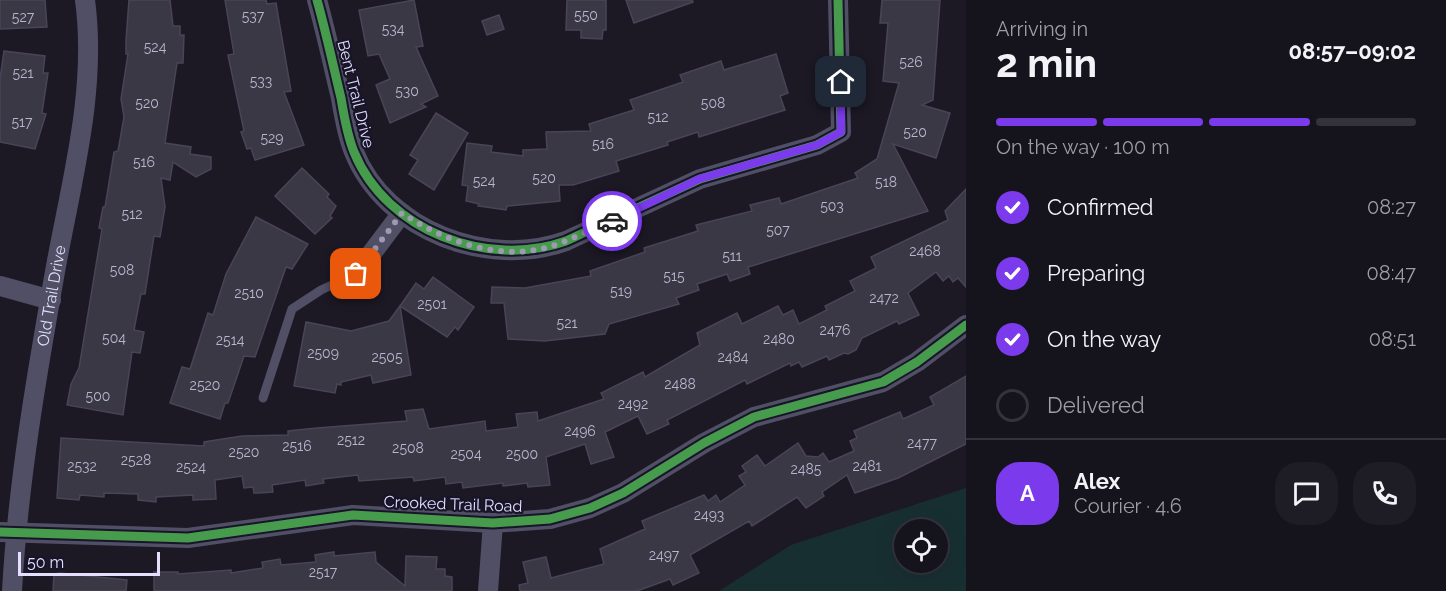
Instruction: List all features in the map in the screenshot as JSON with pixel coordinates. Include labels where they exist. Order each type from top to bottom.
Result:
[{"type":"street","name":"Old Trail Drive","points":[[12,591],[8,533],[87,89],[86,0]]},
{"type":"street","name":"Bent Trail Drive","points":[[317,0],[354,151],[374,185],[402,213],[451,239],[501,251],[534,250],[566,241],[699,179],[817,145],[841,132],[838,0]]},
{"type":"street","points":[[356,274],[402,213]]},
{"type":"street","points":[[0,286],[51,300]]},
{"type":"street","name":"Crooked Trail Road","points":[[8,533],[188,538],[353,515],[492,523],[550,519],[590,508],[623,493],[715,437],[754,417],[883,382],[917,363],[966,325]]},
{"type":"street","points":[[488,591],[492,523]]},
{"type":"lane","points":[[263,398],[292,309],[321,290],[356,274]]},
{"type":"green space","points":[[966,488],[966,591],[719,591],[791,545]]},
{"type":"building","points":[[0,0],[45,0],[47,27],[0,29]]},
{"type":"building","points":[[129,0],[170,0],[173,26],[180,26],[180,35],[184,35],[183,63],[177,63],[165,143],[191,147],[190,154],[211,157],[211,169],[196,177],[173,162],[170,180],[161,178],[165,207],[160,237],[154,236],[145,294],[141,294],[134,330],[144,332],[140,353],[132,352],[123,415],[67,405],[71,384],[79,368],[102,229],[99,228],[103,207],[105,207],[114,152],[118,151],[124,117],[121,99],[128,54],[126,54],[126,40]]},
{"type":"building","points":[[225,0],[266,0],[267,4],[276,3],[291,91],[284,92],[304,145],[255,160],[251,148],[247,149],[241,132],[244,131],[228,55],[234,54]]},
{"type":"building","points":[[414,0],[423,46],[416,47],[438,96],[421,104],[426,107],[390,123],[376,85],[390,79],[379,54],[368,56],[359,10]]},
{"type":"building","points":[[567,0],[606,0],[606,30],[603,30],[602,39],[581,38],[581,30],[566,30]]},
{"type":"building","points":[[626,0],[692,0],[693,2],[634,23]]},
{"type":"building","points":[[882,0],[940,0],[933,100],[922,105],[950,113],[936,158],[893,144],[928,211],[748,267],[750,274],[730,281],[727,274],[697,284],[699,290],[676,298],[679,304],[609,324],[605,334],[545,341],[508,339],[504,303],[491,303],[492,287],[525,288],[591,276],[590,271],[645,252],[644,248],[698,231],[696,225],[752,211],[750,205],[779,198],[781,204],[858,178],[855,173],[877,159],[899,83],[883,81],[888,23],[880,23]]},
{"type":"building","points":[[499,15],[504,29],[487,35],[482,21]]},
{"type":"building","points":[[4,51],[45,56],[43,73],[48,73],[42,113],[46,114],[35,149],[0,142],[0,79]]},
{"type":"building","points":[[776,54],[788,93],[780,96],[785,110],[699,137],[698,132],[667,142],[668,145],[616,161],[619,171],[573,185],[559,185],[560,201],[507,206],[506,210],[478,206],[479,204],[466,201],[468,186],[462,185],[467,143],[492,146],[491,152],[523,156],[523,150],[547,149],[546,132],[591,131],[589,124],[634,110],[630,100],[683,82],[680,75],[721,61],[724,70]]},
{"type":"building","points":[[436,113],[468,133],[434,190],[409,174],[418,160],[410,155]]},
{"type":"building","points":[[302,168],[329,194],[327,197],[336,206],[330,216],[332,218],[315,234],[275,196]]},
{"type":"building","points":[[966,189],[966,287],[958,278],[953,282],[949,276],[943,281],[936,272],[908,293],[919,315],[899,324],[897,321],[862,338],[856,350],[848,354],[844,353],[829,360],[827,356],[802,367],[799,362],[791,366],[790,363],[747,384],[745,380],[667,420],[669,424],[647,434],[638,416],[605,432],[614,457],[591,464],[585,444],[546,457],[550,485],[528,487],[527,483],[503,486],[503,483],[463,488],[462,482],[446,484],[445,477],[414,481],[413,477],[359,481],[358,475],[323,479],[324,483],[306,486],[305,480],[272,485],[273,492],[254,493],[253,487],[244,488],[242,476],[215,480],[216,499],[193,500],[193,495],[156,497],[156,502],[138,500],[138,494],[104,493],[104,497],[80,495],[79,500],[57,498],[61,438],[204,446],[204,442],[242,436],[288,435],[288,431],[407,421],[405,411],[423,409],[429,429],[485,421],[486,431],[518,427],[516,414],[537,412],[538,421],[604,399],[601,393],[643,372],[645,377],[700,345],[697,333],[737,313],[742,324],[778,306],[783,315],[793,310],[799,324],[827,310],[825,306],[855,291],[850,281],[876,268],[871,257],[948,220],[945,211]]},
{"type":"building","points":[[256,217],[308,244],[292,269],[286,267],[255,357],[244,356],[220,419],[170,403],[182,367],[190,369],[208,313],[213,315],[226,274]]},
{"type":"building","points":[[433,277],[474,307],[458,330],[455,327],[447,337],[400,306],[416,283],[424,289]]},
{"type":"building","points":[[400,306],[411,375],[373,383],[371,375],[341,382],[341,385],[337,384],[335,393],[294,386],[306,322],[351,331],[389,321]]},
{"type":"building","points":[[966,376],[966,444],[898,478],[855,493],[847,475],[822,492],[824,496],[806,508],[797,497],[752,526],[749,521],[690,555],[699,573],[673,585],[670,579],[637,591],[520,591],[519,585],[528,583],[523,562],[546,557],[551,578],[604,564],[600,549],[645,529],[642,521],[704,495],[708,501],[716,495],[720,502],[745,485],[739,476],[746,472],[742,466],[757,455],[765,466],[798,443],[806,456],[818,457],[823,453],[829,462],[854,451],[850,441],[857,438],[854,431],[900,412],[903,419],[934,405],[930,397]]},
{"type":"building","points":[[334,552],[334,556],[375,552],[376,562],[405,586],[406,556],[437,557],[436,569],[445,569],[445,576],[452,577],[452,591],[154,591],[154,572],[178,572],[178,574],[231,570],[231,573],[263,568],[262,562],[280,559],[281,565],[316,562],[315,555]]},
{"type":"building","points":[[54,574],[127,580],[126,591],[53,591]]},
{"type":"cycle path","points":[[317,0],[349,139],[369,180],[390,203],[415,222],[443,237],[473,246],[504,250],[536,248],[566,241],[700,179],[817,145],[841,132],[838,0]]},
{"type":"cycle path","points":[[0,532],[188,538],[353,515],[493,523],[550,519],[590,508],[623,493],[704,443],[754,417],[883,382],[917,362],[966,325]]},
{"type":"way so far","points":[[356,274],[402,213],[417,224],[451,239],[484,249],[501,251],[534,250],[550,246],[612,221]]},
{"type":"route","points":[[612,221],[699,179],[817,145],[841,132],[841,82]]}]
